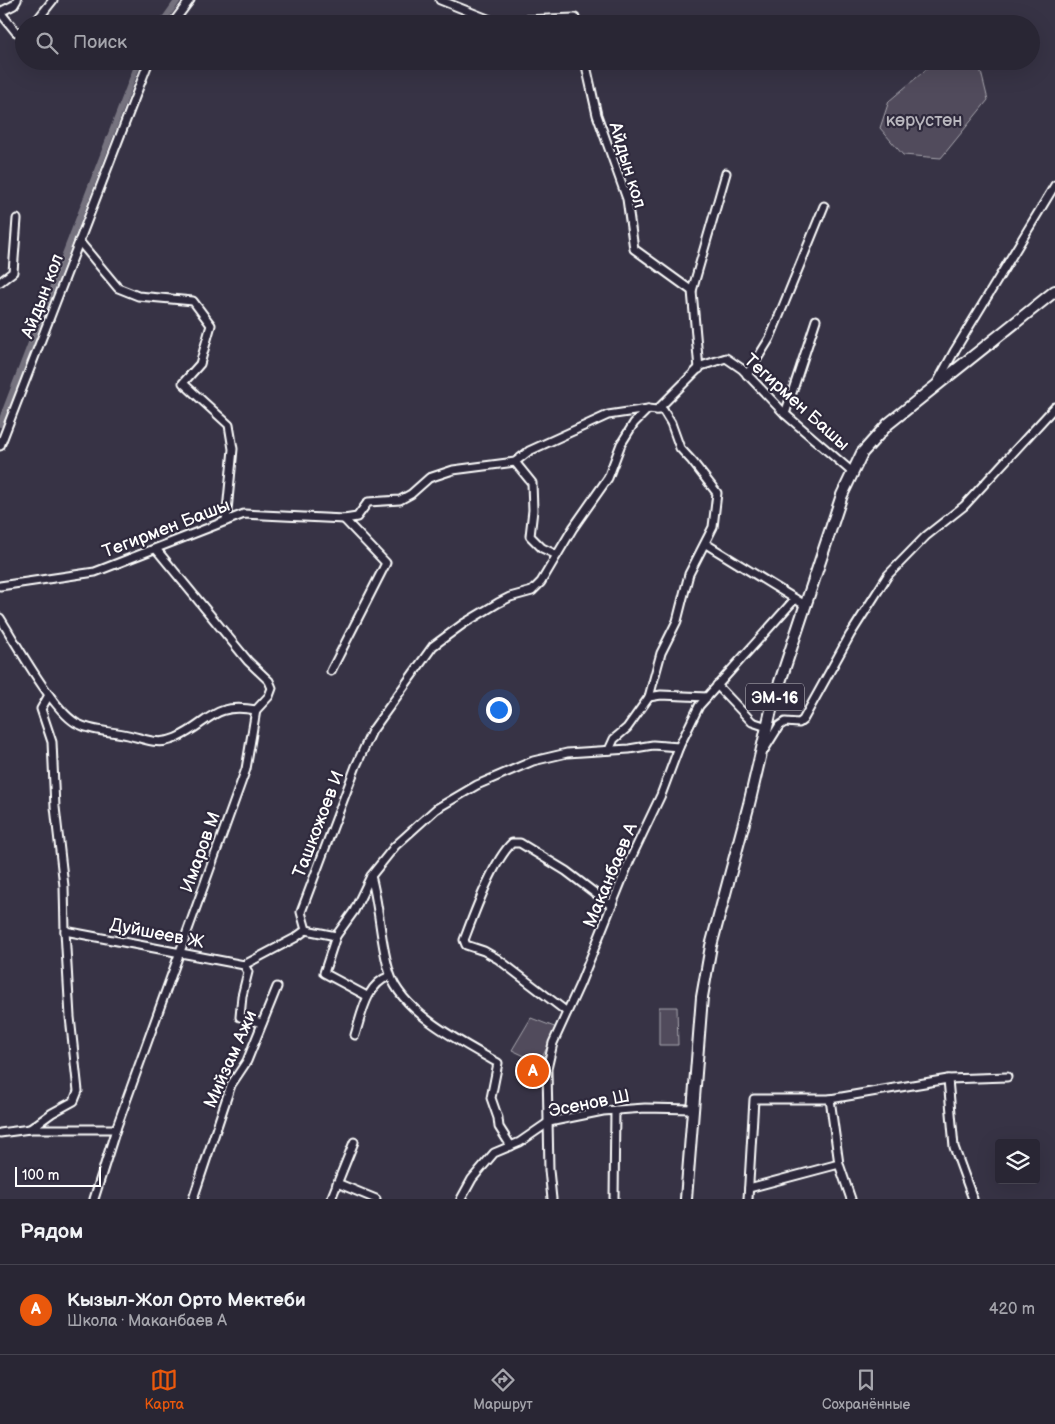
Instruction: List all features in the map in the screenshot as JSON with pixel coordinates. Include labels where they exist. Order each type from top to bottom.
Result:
[{"type":"highway","name":"ЭМ-16","points":[[686,1199],[702,997],[711,946],[749,804],[772,706],[842,495],[862,454],[888,424],[1055,290]]},
{"type":"street","points":[[15,31],[0,12],[14,5],[17,0]]},
{"type":"street","points":[[41,15],[53,0]]},
{"type":"street","points":[[179,15],[190,0]]},
{"type":"street","points":[[440,0],[478,15]]},
{"type":"street","name":"Айдын кол","points":[[0,446],[146,70]]},
{"type":"street","name":"Айдын кол","points":[[587,70],[597,115],[627,199],[634,249],[692,291]]},
{"type":"street","points":[[699,369],[692,291],[726,173]]},
{"type":"street","points":[[936,385],[955,350],[1055,185]]},
{"type":"street","points":[[747,375],[770,338],[824,206]]},
{"type":"street","points":[[0,282],[13,272],[18,219]]},
{"type":"street","name":"Айдын кол","points":[[79,241],[118,288],[138,296],[193,301],[210,325],[200,364],[184,383],[229,425],[232,449],[226,521]]},
{"type":"street","points":[[785,414],[816,320]]},
{"type":"street","name":"Тегирмен Башы","points":[[657,410],[699,369],[709,362],[726,358],[742,369],[785,414],[852,472]]},
{"type":"street","points":[[760,757],[779,726],[785,722],[799,722],[803,720],[850,635],[888,575],[926,536],[964,506],[1055,407]]},
{"type":"street","points":[[344,519],[357,517],[368,502],[400,500],[411,494],[429,478],[453,470],[515,462],[529,451],[608,415],[648,409],[663,410],[671,424],[680,448],[717,493],[714,527],[689,574],[677,621],[661,653],[649,697],[627,728],[614,739],[609,750]]},
{"type":"street","name":"Ташкожоев И","points":[[306,930],[301,912],[356,766],[372,731],[434,646],[463,624],[510,597],[532,591],[540,582],[581,516],[608,478],[621,444],[634,423],[648,409]]},
{"type":"street","points":[[515,462],[532,483],[533,510],[530,536],[542,548],[556,555]]},
{"type":"street","name":"Тегирмен Башы","points":[[0,586],[95,572],[244,514],[344,519]]},
{"type":"street","points":[[331,671],[386,563],[344,519]]},
{"type":"street","points":[[706,544],[805,605]]},
{"type":"street","name":"Имаров М","points":[[94,1199],[116,1129],[246,769],[256,710],[269,696],[272,688],[269,681],[248,661],[156,548]]},
{"type":"street","name":"Маканбаев А","points":[[552,1199],[549,1170],[547,1069],[553,1043],[630,860],[661,795],[679,747],[699,706],[796,600]]},
{"type":"street","points":[[0,618],[49,695],[75,722],[92,729],[129,735],[160,743],[185,734],[215,713],[240,707],[256,710]]},
{"type":"street","points":[[717,685],[752,722],[767,727]]},
{"type":"street","points":[[30,1129],[52,1113],[74,1101],[78,1091],[70,1017],[64,886],[55,807],[52,742],[42,709],[49,695]]},
{"type":"street","points":[[649,697],[661,695],[707,697]]},
{"type":"street","points":[[367,996],[324,973],[336,936],[354,911],[372,876],[396,846],[436,809],[477,785],[533,761],[567,753],[629,750],[654,745],[679,747]]},
{"type":"street","points":[[567,1012],[498,959],[484,951],[466,945],[464,940],[479,900],[505,850],[512,843],[520,843],[566,871],[612,906]]},
{"type":"street","points":[[372,876],[377,895],[390,976],[401,994],[429,1023],[498,1063],[491,1098],[498,1118],[499,1128],[511,1146]]},
{"type":"street","points":[[262,1024],[240,1017],[242,996],[248,972],[244,965],[295,938],[306,930],[336,936]]},
{"type":"street","name":"Дуйшеев Ж","points":[[65,931],[244,965]]},
{"type":"street","points":[[355,1035],[367,996],[381,979],[390,976]]},
{"type":"street","name":"Мийзам Ажи","points":[[193,1199],[231,1085],[246,1061],[277,988]]},
{"type":"street","points":[[748,1199],[754,1099],[830,1098],[948,1078],[1007,1077]]},
{"type":"street","points":[[948,1078],[954,1147],[973,1199]]},
{"type":"street","points":[[830,1098],[839,1164],[851,1199]]},
{"type":"street","name":"Эсенов Ш","points":[[461,1199],[472,1178],[494,1153],[520,1142],[549,1122],[615,1110],[645,1108],[693,1109]]},
{"type":"street","points":[[614,1199],[615,1110]]},
{"type":"street","points":[[0,1133],[30,1129],[116,1129]]},
{"type":"street","points":[[331,1199],[354,1142]]},
{"type":"street","points":[[749,1188],[839,1164]]},
{"type":"street","points":[[337,1183],[376,1199]]},
{"type":"green space","name":"көрүстөн","points":[[925,70],[980,70],[988,100],[941,158],[903,155],[880,128],[889,101]]},
{"type":"green space","points":[[659,1007],[677,1007],[678,1045],[659,1045]]},
{"type":"green space","points":[[531,1018],[557,1028],[539,1063],[512,1050]]},
{"type":"waterway","points":[[167,15],[178,0]]},
{"type":"waterway","points":[[0,424],[136,70]]},
{"type":"place","name":"Кызыл-Жол Орто Мектеби","points":[[533,1071]]}]
